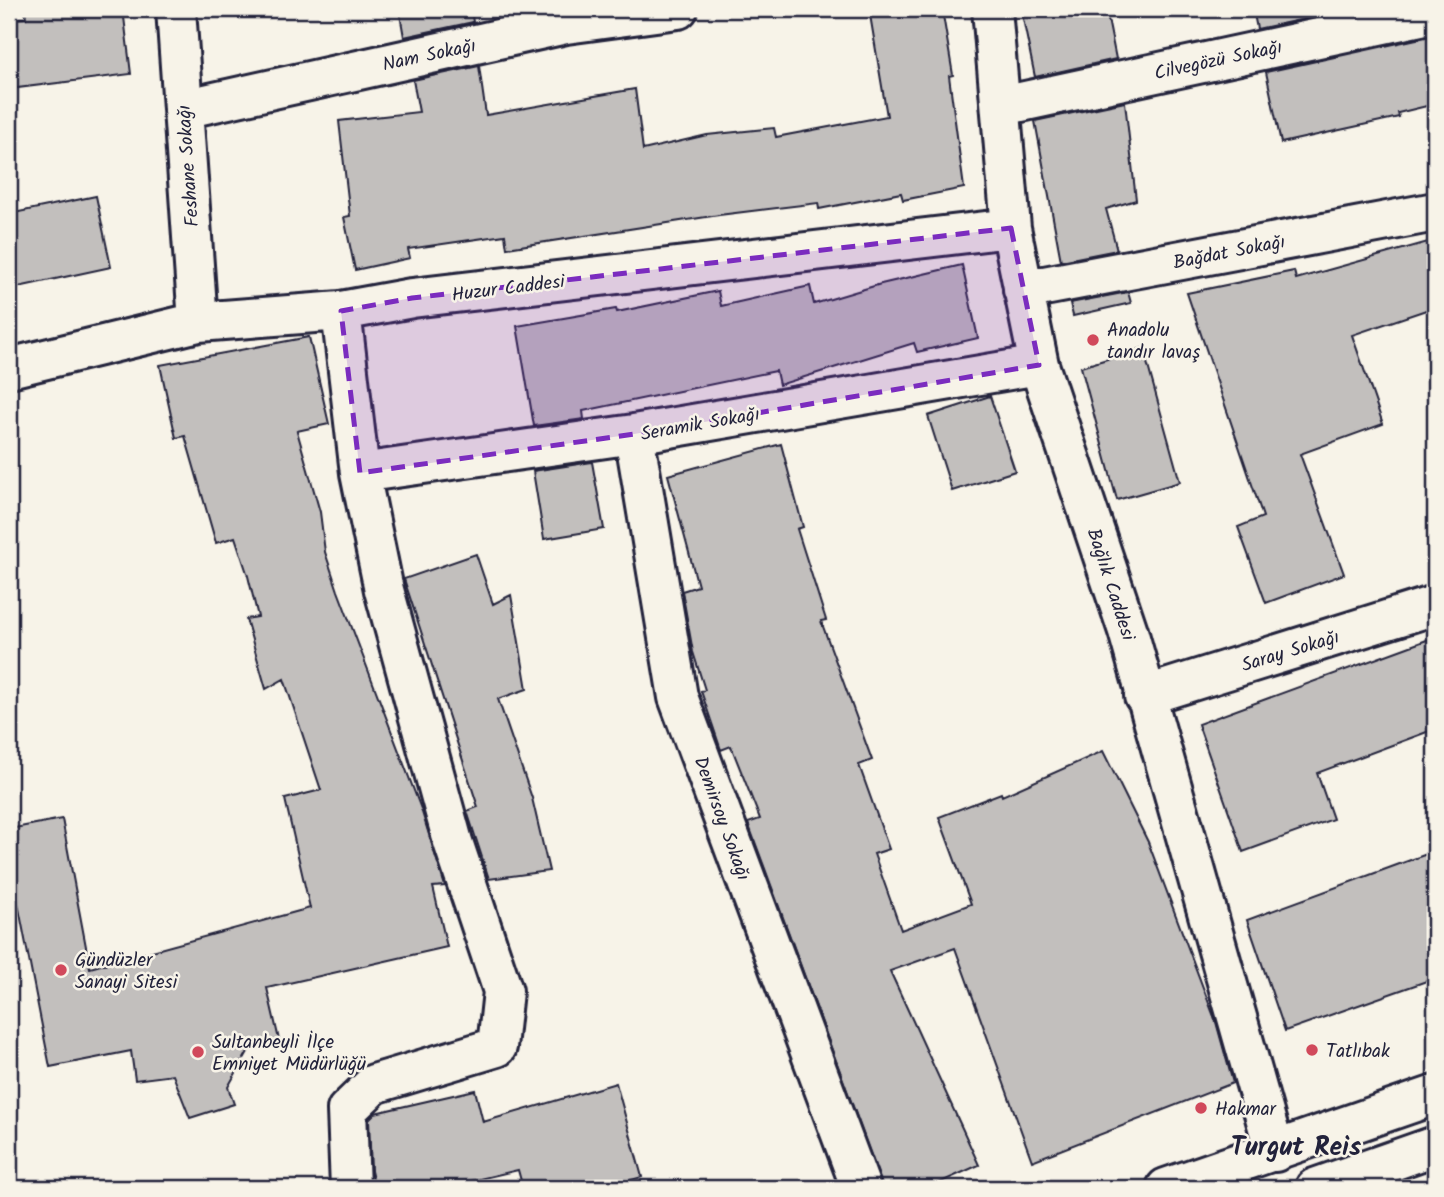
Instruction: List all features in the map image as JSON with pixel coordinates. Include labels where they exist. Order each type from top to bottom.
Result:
[{"type":"street","name":"Feshane Sokağı","points":[[176,9],[198,322]]},
{"type":"street","name":"Nam Sokağı","points":[[183,109],[566,24],[678,9]]},
{"type":"street","name":"Bağlık Caddesi","points":[[992,9],[1011,228],[1039,365],[1128,631],[1275,1152]]},
{"type":"street","name":"Cilvegözü Sokağı","points":[[1002,106],[1435,13]]},
{"type":"street","name":"Bağdat Sokağı","points":[[1023,290],[1435,212]]},
{"type":"street","name":"Huzur Caddesi","points":[[9,368],[198,322],[341,311],[412,298],[1011,228]]},
{"type":"street","points":[[341,311],[360,473],[384,590],[442,802],[503,991],[497,1047],[374,1084],[347,1110],[350,1188]]},
{"type":"street","name":"Seramik Sokağı","points":[[360,473],[634,434],[1039,365]]},
{"type":"street","name":"Demirsoy Sokağı","points":[[634,434],[678,697],[861,1188]]},
{"type":"street","name":"Saray Sokağı","points":[[1144,695],[1435,604]]},
{"type":"street","points":[[1166,1188],[1435,1095]]},
{"type":"street","points":[[1315,1188],[1435,1146]]},
{"type":"highlighted area","points":[[1011,228],[1039,365],[634,434],[360,473],[341,311],[412,298]]},
{"type":"building","points":[[25,9],[123,9],[131,74],[9,89],[9,19],[26,18]]},
{"type":"building","points":[[399,9],[471,9],[473,22],[404,37]]},
{"type":"building","points":[[869,9],[942,9],[953,75],[949,76],[964,188],[903,200],[901,193],[819,209],[818,203],[719,215],[507,248],[505,235],[408,249],[410,258],[355,270],[344,217],[350,216],[339,121],[419,112],[413,80],[479,66],[486,115],[635,89],[643,150],[707,135],[774,128],[776,137],[887,116]]},
{"type":"building","points":[[1021,9],[1106,9],[1116,59],[1035,77]]},
{"type":"building","points":[[1253,9],[1351,9],[1257,29]]},
{"type":"building","points":[[1435,35],[1435,104],[1398,113],[1399,117],[1281,143],[1266,72]]},
{"type":"building","points":[[1125,102],[1136,200],[1106,209],[1117,250],[1061,261],[1035,121]]},
{"type":"building","points":[[96,196],[111,267],[9,289],[9,214]]},
{"type":"building","points":[[1435,240],[1435,307],[1352,335],[1383,424],[1300,454],[1344,574],[1266,603],[1238,527],[1263,517],[1187,293],[1294,271],[1296,279]]},
{"type":"building","points":[[962,265],[978,338],[917,352],[914,343],[779,385],[776,371],[583,411],[584,419],[534,426],[517,326],[616,309],[617,312],[718,291],[721,306],[810,286],[814,304],[881,284]]},
{"type":"building","points":[[1128,292],[1131,303],[1073,316],[1070,303]]},
{"type":"building","points":[[309,337],[329,424],[297,431],[320,512],[325,552],[421,809],[445,886],[433,887],[447,947],[267,988],[280,1044],[249,1050],[228,1087],[234,1104],[190,1118],[173,1075],[135,1080],[131,1051],[50,1067],[14,883],[9,884],[9,829],[62,819],[90,968],[310,908],[285,799],[321,790],[284,679],[266,689],[246,619],[258,617],[248,576],[235,537],[216,543],[185,436],[176,438],[160,365]]},
{"type":"building","points":[[1143,348],[1180,482],[1117,500],[1081,367]]},
{"type":"building","points":[[990,396],[1015,471],[952,491],[928,416]]},
{"type":"building","points":[[781,444],[803,527],[797,529],[826,620],[821,621],[872,760],[859,765],[889,849],[874,854],[901,930],[971,904],[939,817],[1001,793],[1002,796],[1103,751],[1148,842],[1216,1022],[1233,1083],[1032,1161],[955,948],[890,971],[979,1165],[928,1188],[883,1188],[748,823],[760,819],[731,746],[721,750],[701,691],[705,690],[693,652],[682,591],[698,586],[668,475]]},
{"type":"building","points":[[592,462],[604,529],[544,539],[533,471]]},
{"type":"building","points":[[476,554],[493,604],[511,595],[527,689],[498,699],[532,798],[549,871],[489,879],[467,811],[478,807],[404,579]]},
{"type":"building","points":[[1435,637],[1435,729],[1317,773],[1333,819],[1243,852],[1198,724]]},
{"type":"building","points":[[1435,851],[1435,978],[1285,1031],[1247,920]]},
{"type":"building","points":[[616,1083],[642,1177],[603,1188],[523,1188],[518,1170],[441,1188],[375,1188],[371,1171],[369,1119],[375,1113],[475,1090],[483,1122]]},
{"type":"place","name":"Anadolu tandır lavaş","points":[[1093,340]]},
{"type":"place","name":"Gündüzler Sanayi Sitesi","points":[[61,970]]},
{"type":"place","name":"Tatlıbak","points":[[1312,1050]]},
{"type":"place","name":"Sultanbeyli İlçe Emniyet Müdürlüğü","points":[[198,1052]]},
{"type":"place","name":"Hakmar","points":[[1201,1108]]},
{"type":"district","name":"Turgut Reis","points":[[1296,1146]]}]
